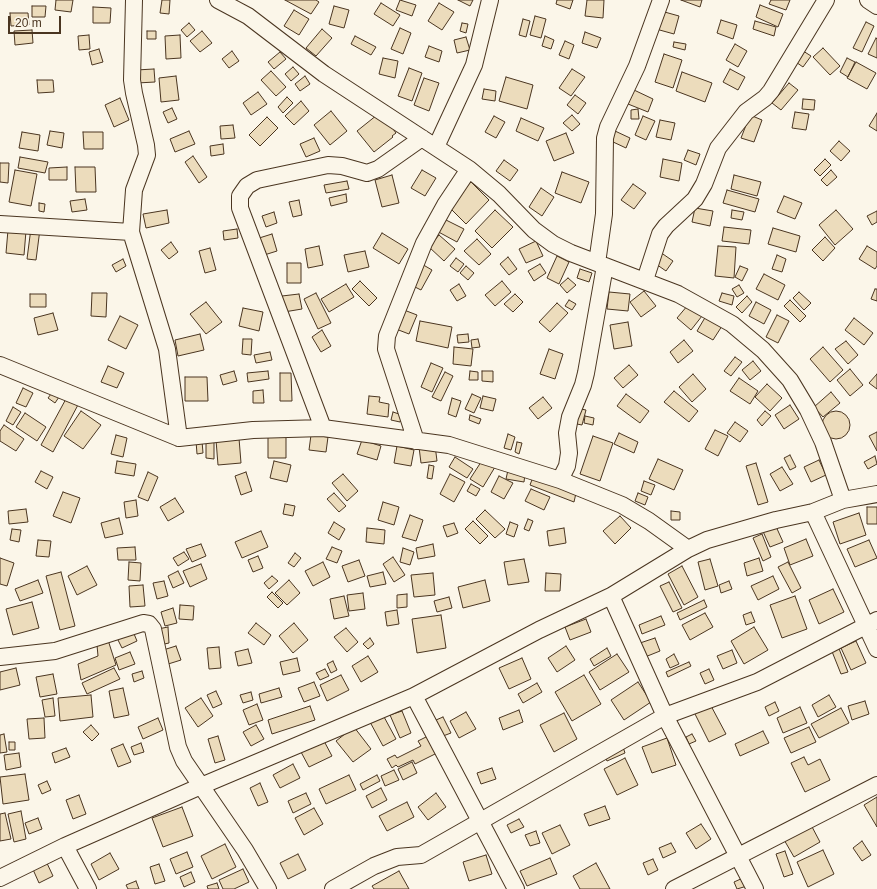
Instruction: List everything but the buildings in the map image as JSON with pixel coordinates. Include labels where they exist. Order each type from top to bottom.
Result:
[{"type":"street","points":[[134,0],[132,80],[147,155],[134,190],[132,232],[167,349],[179,438]]},
{"type":"street","points":[[218,0],[248,16],[324,74],[469,169],[499,194],[534,230],[571,254],[645,280],[678,294],[732,324],[763,350],[790,380],[808,410],[823,442],[843,500]]},
{"type":"street","points":[[436,147],[474,65],[490,0]]},
{"type":"street","points":[[560,480],[567,466],[569,453],[567,433],[570,417],[583,385],[586,373],[601,265],[606,138],[608,127],[637,66],[661,0]]},
{"type":"street","points":[[645,280],[660,234],[666,226],[695,199],[704,184],[718,148],[746,112],[765,98],[771,91],[826,0]]},
{"type":"street","points":[[868,0],[877,6]]},
{"type":"street","points":[[323,428],[240,208],[240,196],[247,186],[257,180],[328,165],[342,166],[367,173],[378,169],[422,138]]},
{"type":"street","points":[[416,441],[386,349],[387,336],[424,243],[445,205],[469,169]]},
{"type":"street","points":[[0,224],[132,232]]},
{"type":"street","points":[[0,365],[179,438],[253,430],[323,428],[449,445],[560,480],[622,506],[649,522],[688,549]]},
{"type":"street","points":[[0,878],[65,846],[201,786],[414,696],[539,630],[611,596],[688,549],[707,540],[776,520],[813,512],[843,500],[877,494]]},
{"type":"street","points":[[813,512],[871,623],[877,649]]},
{"type":"street","points":[[611,596],[665,716],[755,889]]},
{"type":"street","points":[[0,657],[55,651],[143,623],[149,624],[153,629],[178,747],[184,761],[245,850],[268,889]]},
{"type":"street","points":[[333,889],[374,866],[397,857],[421,855],[480,823],[665,716],[756,682],[871,623]]},
{"type":"street","points":[[414,696],[516,889]]},
{"type":"street","points":[[674,889],[877,785]]},
{"type":"street","points":[[65,846],[88,889]]}]
